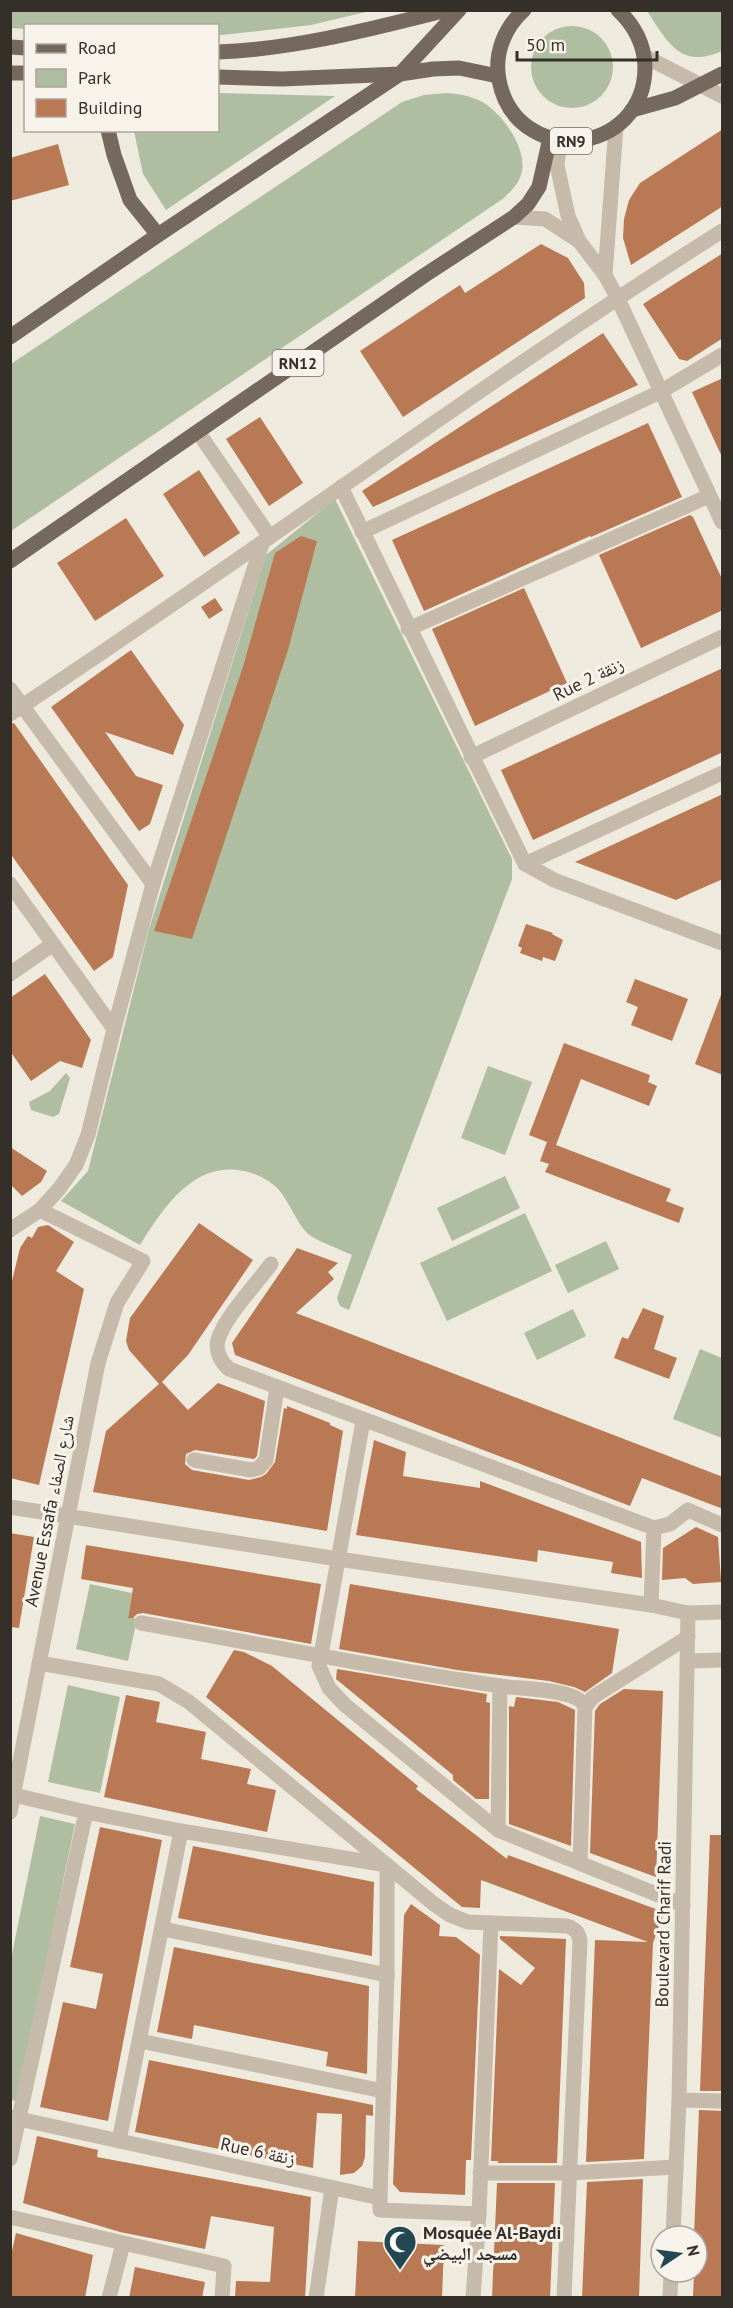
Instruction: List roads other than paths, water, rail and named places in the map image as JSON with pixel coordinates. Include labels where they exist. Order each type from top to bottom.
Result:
[{"type":"main road","points":[[219,52],[257,51],[334,38],[447,10]]},
{"type":"main road","points":[[10,337],[400,74],[459,10]]},
{"type":"main road","name":"RN9","points":[[524,10],[509,27],[501,45],[498,57],[498,76],[502,94],[515,115],[528,128],[555,139],[584,140],[616,126],[632,110],[643,84],[644,56],[634,29],[618,10]]},
{"type":"main road","points":[[219,77],[282,78],[400,74],[459,68],[498,76]]},
{"type":"main road","name":"RN9","points":[[632,110],[675,98],[723,74]]},
{"type":"main road","points":[[108,132],[130,200],[158,236]]},
{"type":"main road","name":"RN12","points":[[10,561],[514,216],[528,204],[539,187],[555,139]]},
{"type":"street","points":[[644,56],[723,96]]},
{"type":"street","points":[[605,275],[616,126]]},
{"type":"street","points":[[555,139],[557,165],[568,216],[579,242],[605,275],[617,297],[723,522]]},
{"type":"street","points":[[514,216],[545,219],[579,242]]},
{"type":"street","points":[[17,710],[266,541],[340,487],[617,297],[723,231]]},
{"type":"street","points":[[362,532],[660,392],[723,355]]},
{"type":"street","points":[[198,432],[266,541]]},
{"type":"street","points":[[340,487],[525,864],[554,880],[723,943]]},
{"type":"street","points":[[408,629],[709,496]]},
{"type":"street","points":[[10,1230],[40,1209],[59,1189],[76,1165],[88,1135],[153,884],[266,541]]},
{"type":"street","name":"Rue 2 زنقة","points":[[471,757],[723,637]]},
{"type":"street","points":[[10,689],[17,710],[153,884]]},
{"type":"street","points":[[525,864],[723,773]]},
{"type":"street","points":[[10,884],[114,1029]]},
{"type":"street","points":[[10,974],[53,944]]},
{"type":"street","name":"Avenue Essafa شارع الصفاء","points":[[10,1812],[98,1362],[117,1303],[143,1262],[40,1209]]},
{"type":"street","points":[[271,1264],[224,1328],[218,1342],[218,1353],[229,1369],[654,1528],[670,1524],[688,1510],[723,1525]]},
{"type":"street","points":[[194,1460],[251,1470],[259,1468],[266,1460],[277,1388]]},
{"type":"street","points":[[363,1421],[319,1666],[324,1678],[345,1705],[498,1830],[683,1905]]},
{"type":"street","points":[[10,1507],[67,1514],[338,1559],[651,1605],[688,1613],[723,1612]]},
{"type":"street","points":[[651,1605],[654,1528]]},
{"type":"street","name":"Boulevard Charif Radi","points":[[673,2224],[679,2100],[688,1613]]},
{"type":"street","points":[[141,1623],[500,1686],[567,1694],[579,1698],[585,1707],[580,1863]]},
{"type":"street","points":[[585,1707],[593,1697],[688,1637]]},
{"type":"street","points":[[688,1661],[723,1660]]},
{"type":"street","points":[[39,1663],[159,1684],[189,1702],[387,1866],[450,1915],[468,1923],[567,1926],[575,1929],[579,1935],[564,2298]]},
{"type":"street","points":[[498,1830],[500,1686]]},
{"type":"street","points":[[12,1794],[181,1831],[387,1866]]},
{"type":"street","points":[[10,2159],[15,2118],[86,1812]]},
{"type":"street","points":[[118,2141],[163,1929],[181,1831]]},
{"type":"street","points":[[380,2198],[387,1975],[387,1866]]},
{"type":"street","points":[[473,2298],[479,2214],[491,1923]]},
{"type":"street","points":[[163,1929],[387,1975]]},
{"type":"street","points":[[140,2041],[383,2091]]},
{"type":"street","points":[[679,2100],[723,2101]]},
{"type":"street","name":"Rue 6 زنقة","points":[[15,2118],[380,2198],[380,2210],[479,2214]]},
{"type":"street","points":[[480,2173],[570,2173],[676,2167]]},
{"type":"street","points":[[316,2298],[332,2188]]},
{"type":"street","points":[[10,2217],[224,2266],[222,2298]]},
{"type":"street","points":[[109,2298],[123,2244]]},
{"type":"place","name":"Mosquée Al-Baydi مسجد البيضي","points":[[400,2271]]}]
